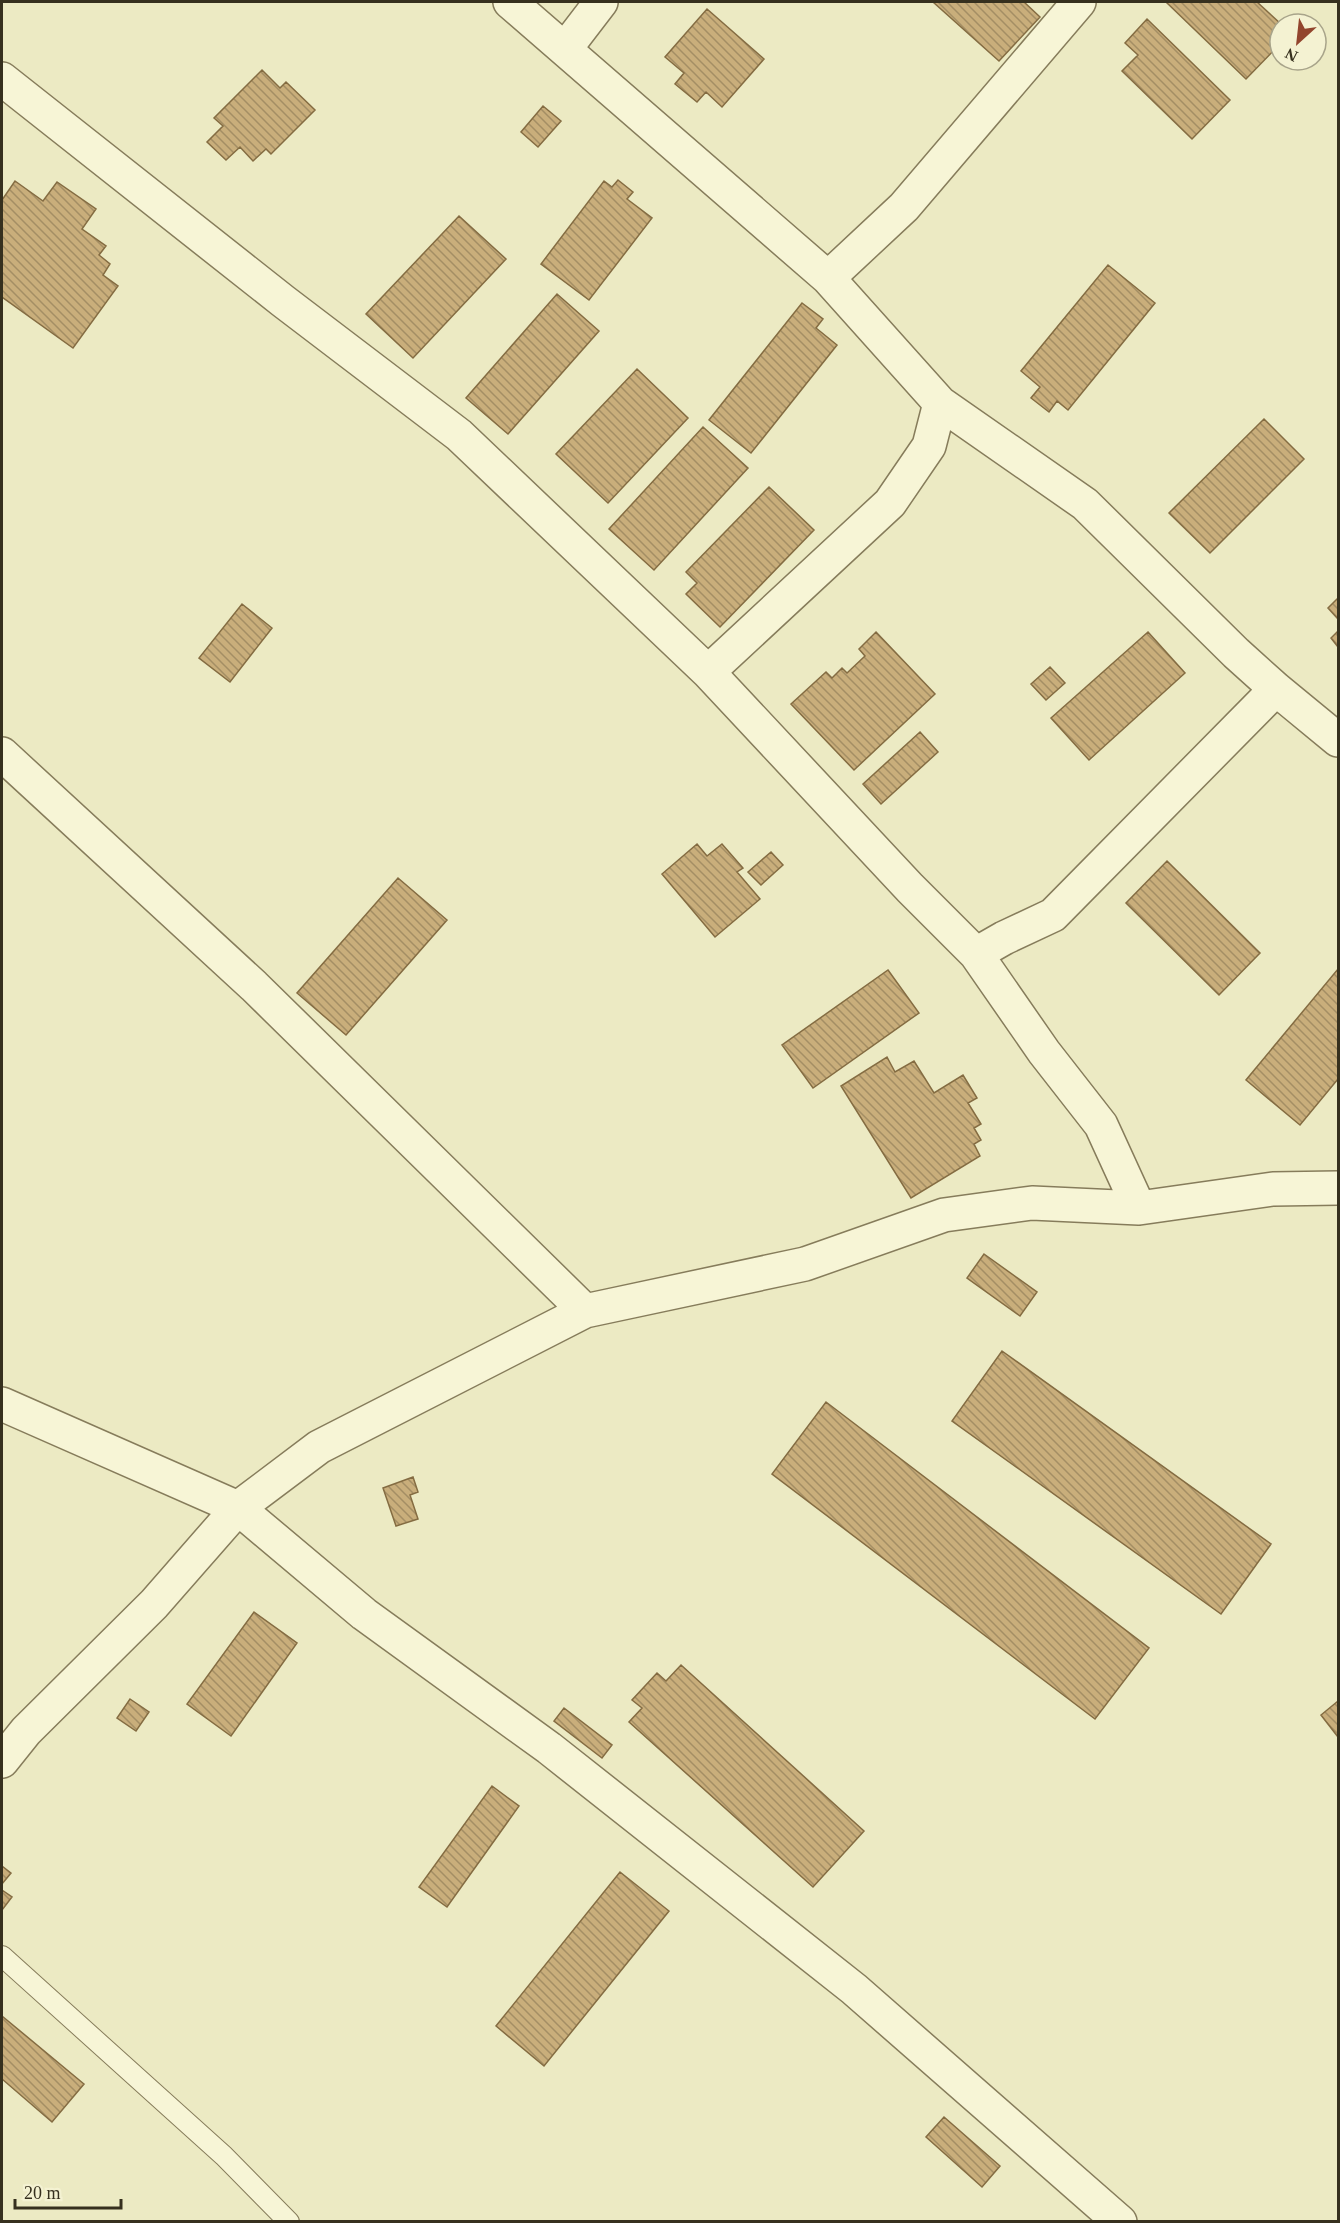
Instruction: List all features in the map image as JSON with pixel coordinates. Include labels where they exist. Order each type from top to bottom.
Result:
[{"type":"street","points":[[510,2],[828,278],[940,403],[1085,504],[1236,653],[1338,740]]},
{"type":"street","points":[[565,49],[601,2]]},
{"type":"street","points":[[828,278],[904,207],[1079,2]]},
{"type":"street","points":[[2,79],[283,301],[459,435],[708,672],[910,888],[976,954],[1044,1052],[1101,1125],[1138,1208]]},
{"type":"street","points":[[708,672],[890,503],[929,446],[940,403]]},
{"type":"street","points":[[976,954],[1053,915],[1276,689]]},
{"type":"street","points":[[2,754],[254,986],[585,1311]]},
{"type":"street","points":[[2,1761],[26,1731],[154,1604],[238,1508],[319,1447],[585,1311],[806,1264],[944,1215],[1032,1203],[1138,1208],[1273,1189],[1338,1188]]},
{"type":"street","points":[[2,1404],[238,1508],[364,1614],[549,1748],[854,1989],[1120,2222]]},
{"type":"lane","points":[[2,1956],[224,2156],[289,2222]]},
{"type":"building","points":[[933,2],[1024,2],[1040,17],[999,61]]},
{"type":"building","points":[[1166,2],[1257,2],[1268,12],[1268,56],[1246,79]]},
{"type":"building","points":[[707,9],[764,59],[722,107],[706,92],[697,102],[675,84],[684,73],[665,57]]},
{"type":"building","points":[[1147,19],[1230,100],[1192,139],[1122,71],[1138,55],[1125,43]]},
{"type":"building","points":[[262,70],[280,88],[286,82],[315,110],[271,154],[266,149],[253,161],[240,147],[226,160],[207,142],[223,126],[214,118]]},
{"type":"building","points":[[543,106],[561,121],[538,147],[521,132]]},
{"type":"building","points":[[618,180],[633,192],[627,199],[652,218],[589,300],[541,264],[604,181],[612,187]]},
{"type":"building","points":[[15,181],[43,201],[57,182],[96,209],[82,229],[106,246],[99,255],[110,264],[103,275],[118,286],[73,348],[2,297],[2,200]]},
{"type":"building","points":[[459,216],[506,259],[413,358],[366,314]]},
{"type":"building","points":[[1108,265],[1155,303],[1068,410],[1057,401],[1049,412],[1031,398],[1040,387],[1021,371]]},
{"type":"building","points":[[557,294],[599,331],[508,434],[466,398]]},
{"type":"building","points":[[802,303],[823,319],[816,328],[837,345],[751,453],[709,420]]},
{"type":"building","points":[[637,369],[688,418],[608,503],[556,454]]},
{"type":"building","points":[[1264,419],[1304,459],[1210,553],[1169,513]]},
{"type":"building","points":[[703,427],[748,468],[654,570],[609,529]]},
{"type":"building","points":[[769,487],[814,530],[720,627],[686,594],[697,583],[686,572]]},
{"type":"building","points":[[1338,598],[1338,619],[1328,608]]},
{"type":"building","points":[[242,604],[272,628],[230,682],[199,658]]},
{"type":"building","points":[[1338,631],[1338,647],[1331,638]]},
{"type":"building","points":[[876,632],[935,694],[854,770],[791,704],[826,672],[832,678],[842,668],[847,673],[865,656],[859,649]]},
{"type":"building","points":[[1148,632],[1185,673],[1089,760],[1051,718]]},
{"type":"building","points":[[1050,667],[1065,683],[1046,700],[1031,684]]},
{"type":"building","points":[[920,732],[938,752],[881,804],[863,784]]},
{"type":"building","points":[[697,844],[707,856],[722,844],[743,868],[737,872],[760,899],[715,937],[662,874]]},
{"type":"building","points":[[771,852],[783,865],[761,885],[748,872]]},
{"type":"building","points":[[1167,861],[1260,953],[1219,995],[1126,903]]},
{"type":"building","points":[[398,878],[447,920],[346,1035],[297,993]]},
{"type":"building","points":[[1338,969],[1338,1079],[1300,1125],[1246,1080]]},
{"type":"building","points":[[888,970],[919,1013],[813,1088],[782,1045]]},
{"type":"building","points":[[887,1057],[895,1072],[914,1061],[934,1093],[963,1075],[977,1098],[968,1103],[981,1124],[974,1128],[981,1140],[974,1144],[980,1156],[911,1198],[841,1086]]},
{"type":"building","points":[[984,1254],[1037,1292],[1020,1316],[967,1278]]},
{"type":"building","points":[[1002,1351],[1271,1544],[1221,1614],[952,1421]]},
{"type":"building","points":[[826,1402],[1149,1648],[1095,1719],[772,1474]]},
{"type":"building","points":[[413,1477],[418,1492],[410,1495],[418,1519],[396,1526],[383,1488]]},
{"type":"building","points":[[254,1612],[297,1643],[231,1736],[187,1704]]},
{"type":"building","points":[[681,1665],[864,1831],[813,1887],[629,1722],[642,1708],[632,1700],[657,1673],[666,1681]]},
{"type":"building","points":[[130,1699],[149,1712],[136,1731],[117,1718]]},
{"type":"building","points":[[1338,1701],[1338,1737],[1321,1715]]},
{"type":"building","points":[[564,1708],[612,1745],[602,1758],[554,1721]]},
{"type":"building","points":[[492,1786],[519,1806],[447,1907],[419,1887]]},
{"type":"building","points":[[2,1866],[11,1873],[2,1884]]},
{"type":"building","points":[[620,1872],[669,1911],[544,2066],[496,2026]]},
{"type":"building","points":[[2,1890],[12,1897],[2,1910]]},
{"type":"building","points":[[2,2016],[84,2084],[52,2122],[2,2079]]},
{"type":"building","points":[[944,2117],[1000,2166],[982,2187],[926,2137]]}]
